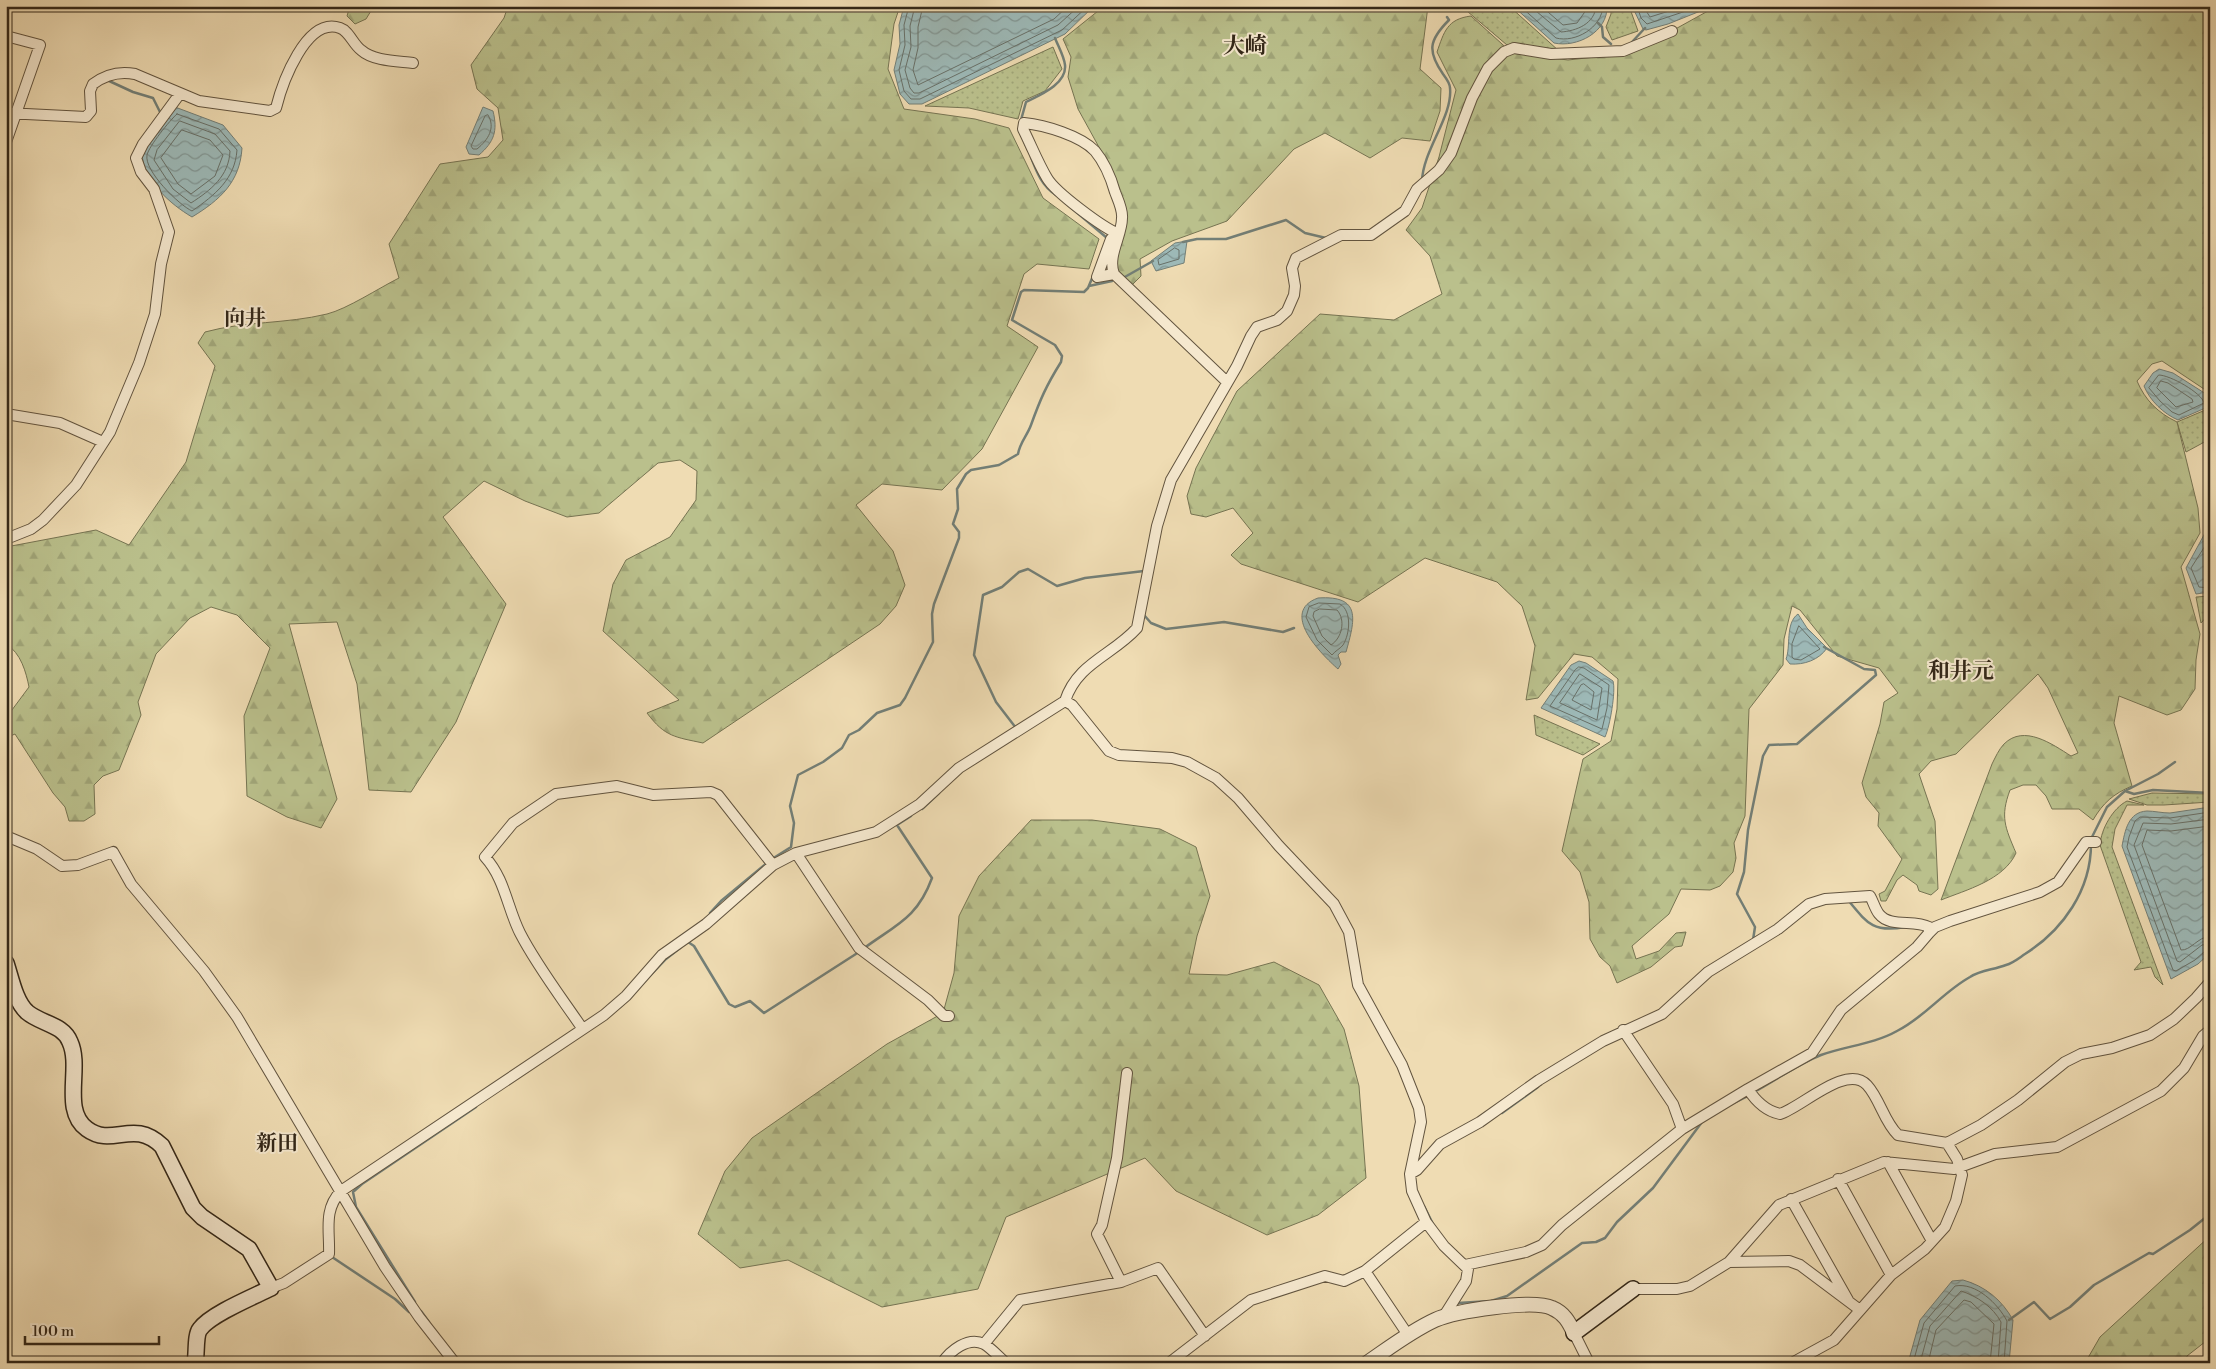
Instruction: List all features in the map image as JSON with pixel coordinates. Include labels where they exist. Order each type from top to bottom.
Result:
[{"type":"main road","points":[[6,963],[17,996],[26,1012],[60,1030],[70,1041],[74,1056],[74,1107],[80,1122],[97,1134],[112,1136],[134,1132],[150,1136],[156,1140],[166,1154],[193,1208],[202,1217],[249,1250],[271,1288],[221,1313],[200,1328],[197,1335],[196,1363]]},
{"type":"main road","points":[[1574,1333],[1632,1289]]},
{"type":"street","points":[[11,113],[86,117],[91,111],[90,91],[93,84],[110,75],[125,72],[135,74],[179,95],[214,105],[270,110],[276,108],[293,61],[317,31],[325,27],[342,28],[366,54],[413,63]]},
{"type":"street","points":[[271,1288],[284,1283],[329,1254],[327,1232],[329,1214],[336,1197],[341,1191],[617,1004],[662,955],[706,924],[771,862],[796,853],[876,832],[920,804],[959,768],[1065,701],[1069,688],[1090,664],[1137,628],[1157,526],[1167,489],[1257,327],[1277,320],[1287,311],[1294,295],[1295,286],[1292,268],[1296,258],[1341,235],[1365,236],[1379,231],[1405,211],[1422,184],[1439,170],[1451,154],[1472,98],[1488,68],[1504,52],[1514,48],[1551,54],[1623,51],[1672,31]]},
{"type":"street","points":[[6,36],[40,45],[11,113],[6,142]]},
{"type":"street","points":[[6,539],[30,529],[58,505],[76,484],[103,442],[139,363],[155,314],[162,264],[169,232],[154,190],[141,172],[136,158],[143,144],[179,95]]},
{"type":"street","points":[[1114,233],[1083,212],[1047,179],[1023,129],[1024,123],[1042,125],[1090,146],[1109,173],[1122,217],[1097,276],[1114,274]]},
{"type":"street","points":[[1114,233],[1111,267],[1114,274],[1227,382]]},
{"type":"street","points":[[6,414],[60,423],[103,442]]},
{"type":"street","points":[[1065,701],[1072,705],[1109,751],[1120,754],[1172,758],[1188,762],[1216,778],[1238,798],[1279,846],[1334,904],[1350,932],[1356,978],[1369,1007],[1402,1065],[1419,1108],[1421,1122],[1410,1174],[1412,1190],[1426,1222],[1444,1246],[1466,1264],[1468,1269],[1467,1278],[1451,1316]]},
{"type":"street","points":[[582,1028],[527,946],[514,921],[503,883],[485,857],[506,830],[556,794],[616,786],[653,795],[710,792],[718,795],[771,862]]},
{"type":"street","points":[[6,836],[37,849],[62,866],[78,865],[113,852],[131,884],[204,971],[236,1017],[404,1296],[455,1363]]},
{"type":"street","points":[[1466,1264],[1510,1256],[1542,1245],[1562,1225],[1682,1129],[1750,1092],[1812,1053],[1841,1010],[1918,947],[1929,933],[1942,924],[2040,892],[2058,882],[2082,845],[2092,842]]},
{"type":"street","points":[[796,853],[861,950],[928,1000],[944,1016],[949,1016]]},
{"type":"street","points":[[1410,1174],[1418,1170],[1440,1144],[1480,1122],[1540,1080],[1623,1030],[1662,1014],[1715,968],[1778,929],[1809,904],[1816,901],[1870,896],[1879,914],[1889,921],[1921,923],[1929,927],[1929,933]]},
{"type":"street","points":[[1750,1092],[1768,1110],[1780,1114],[1829,1087],[1849,1078],[1855,1078],[1868,1086],[1898,1135],[1947,1143],[1981,1125],[2018,1100],[2065,1062],[2081,1054],[2112,1048],[2150,1036],[2174,1019],[2210,982]]},
{"type":"street","points":[[1623,1030],[1673,1104],[1682,1129]]},
{"type":"street","points":[[1632,1289],[1684,1288],[1704,1278],[1729,1262],[1779,1205],[1838,1179],[1884,1162],[1961,1168],[1978,1159],[1995,1154],[2057,1147],[2161,1091],[2184,1068],[2203,1036],[2210,1030]]},
{"type":"street","points":[[1121,1282],[1097,1234],[1102,1225],[1117,1158],[1127,1074]]},
{"type":"street","points":[[1792,1363],[1834,1340],[1855,1308],[1932,1241],[1945,1227],[1960,1184],[1961,1168],[1947,1143]]},
{"type":"street","points":[[1888,1162],[1932,1241]]},
{"type":"street","points":[[1838,1179],[1891,1275]]},
{"type":"street","points":[[1791,1199],[1855,1308]]},
{"type":"street","points":[[1175,1361],[1256,1298],[1325,1276],[1344,1281],[1365,1271],[1426,1222]]},
{"type":"street","points":[[1729,1262],[1788,1261],[1800,1265],[1855,1308]]},
{"type":"street","points":[[984,1344],[1020,1300],[1121,1282],[1158,1268],[1205,1336]]},
{"type":"street","points":[[1365,1271],[1408,1335]]},
{"type":"street","points":[[1367,1363],[1408,1335],[1451,1316],[1523,1305],[1543,1305],[1564,1315],[1589,1363]]},
{"type":"street","points":[[942,1363],[955,1349],[963,1345],[984,1344],[1006,1363]]},
{"type":"green space","points":[[350,6],[374,6],[366,19],[355,24],[347,16]]},
{"type":"green space","points":[[508,6],[900,6],[894,24],[888,69],[904,109],[975,119],[1009,128],[1043,198],[1099,239],[1089,269],[1037,264],[1024,274],[1007,326],[1038,347],[982,449],[942,490],[882,484],[856,505],[893,551],[905,585],[896,606],[880,624],[703,743],[671,735],[653,721],[647,713],[679,700],[603,631],[613,584],[626,560],[670,537],[696,500],[697,471],[680,460],[658,463],[599,513],[567,517],[525,501],[484,481],[443,517],[506,604],[456,722],[411,792],[369,790],[357,684],[337,622],[289,624],[337,799],[321,828],[287,817],[247,796],[244,716],[270,648],[237,615],[211,607],[190,618],[156,654],[138,702],[141,715],[119,770],[103,776],[94,785],[95,814],[84,821],[69,821],[65,807],[53,793],[15,734],[6,738],[6,718],[29,687],[24,669],[16,652],[6,644],[6,547],[96,530],[129,545],[186,462],[215,366],[198,343],[205,332],[220,328],[327,314],[353,303],[399,278],[389,244],[440,164],[488,157],[503,140],[498,108],[477,89],[471,65],[504,18]]},
{"type":"green space","points":[[1100,6],[1428,6],[1420,69],[1441,88],[1440,111],[1430,141],[1402,138],[1370,158],[1325,133],[1294,149],[1227,221],[1172,241],[1140,259],[1141,276],[1131,286],[1114,268],[1124,230],[1111,169],[1078,109],[1068,77],[1071,57],[1063,39],[1098,11]]},
{"type":"green space","points":[[1461,6],[1509,6],[1559,51],[1507,45]]},
{"type":"green space","points":[[1611,6],[1629,6],[1638,31],[1612,40],[1606,27],[1611,14]]},
{"type":"green space","points":[[1717,6],[2210,6],[2210,393],[2162,361],[2152,364],[2137,381],[2153,405],[2177,422],[2198,508],[2200,533],[2181,567],[2200,634],[2196,660],[2195,689],[2181,710],[2167,715],[2119,696],[2114,723],[2132,786],[2119,792],[2109,800],[2093,820],[2079,809],[2052,809],[2046,796],[2036,785],[2023,785],[2010,790],[2005,808],[2005,822],[2016,853],[2003,870],[1994,877],[1973,888],[1941,900],[1992,764],[2004,744],[2012,738],[2029,736],[2047,742],[2071,756],[2078,753],[2048,688],[2038,674],[1956,754],[1931,761],[1919,774],[1935,821],[1938,889],[1931,895],[1919,891],[1917,885],[1903,875],[1897,880],[1886,901],[1881,901],[1879,894],[1885,891],[1902,859],[1878,826],[1879,813],[1866,797],[1862,783],[1880,724],[1884,702],[1898,693],[1879,668],[1837,656],[1800,610],[1792,606],[1784,639],[1783,665],[1749,709],[1745,816],[1734,843],[1736,858],[1733,872],[1720,886],[1710,890],[1681,889],[1669,914],[1632,946],[1636,959],[1659,951],[1676,933],[1686,932],[1682,946],[1675,947],[1651,967],[1617,983],[1610,966],[1600,957],[1590,939],[1589,902],[1580,872],[1562,851],[1583,759],[1611,741],[1617,709],[1618,679],[1592,657],[1574,654],[1538,698],[1526,700],[1535,646],[1522,606],[1497,582],[1425,558],[1358,602],[1241,564],[1231,555],[1253,533],[1233,508],[1206,517],[1191,514],[1187,496],[1196,468],[1237,391],[1320,314],[1394,320],[1442,294],[1430,256],[1406,230],[1422,208],[1439,157],[1456,90],[1437,52],[1445,33],[1452,23],[1471,16],[1512,53],[1568,60],[1632,53]]},
{"type":"green space","points":[[1053,47],[1062,69],[1045,91],[1023,101],[1018,119],[969,108],[925,106]]},
{"type":"green space","points":[[2210,408],[2210,439],[2186,452],[2177,422]]},
{"type":"green space","points":[[2210,596],[2210,613],[2201,623],[2196,597]]},
{"type":"green space","points":[[1534,715],[1600,744],[1583,755],[1536,735]]},
{"type":"green space","points":[[2152,793],[2210,794],[2210,802],[2147,805],[2129,799]]},
{"type":"green space","points":[[2127,801],[2144,805],[2127,805],[2115,829],[2112,847],[2163,985],[2155,977],[2151,967],[2134,970],[2141,962],[2100,845],[2103,832],[2109,820],[2117,809]]},
{"type":"green space","points":[[1031,820],[1092,820],[1160,829],[1196,847],[1210,896],[1197,936],[1189,974],[1227,975],[1274,962],[1319,985],[1344,1029],[1359,1086],[1366,1178],[1318,1215],[1267,1235],[1176,1191],[1145,1158],[1006,1217],[978,1289],[882,1307],[788,1260],[740,1268],[698,1234],[725,1171],[752,1138],[887,1044],[943,1013],[954,973],[959,916],[979,876]]},
{"type":"green space","points":[[2210,1236],[2210,1338],[2187,1356],[2186,1363],[2085,1363],[2100,1337]]},
{"type":"water","points":[[904,6],[1094,6],[1065,34],[922,104],[909,104],[900,94],[894,70],[900,44],[899,25]]},
{"type":"water","points":[[1513,6],[1607,6],[1606,15],[1597,30],[1581,40],[1563,44],[1554,43]]},
{"type":"water","points":[[1632,6],[1713,6],[1668,24],[1646,30],[1643,29]]},
{"type":"water","points":[[175,107],[223,125],[242,148],[237,171],[227,189],[220,197],[192,217],[160,191],[148,173],[142,154]]},
{"type":"water","points":[[483,107],[493,111],[495,130],[491,141],[479,155],[469,154],[466,147]]},
{"type":"water","points":[[1187,241],[1184,263],[1156,271],[1151,261],[1175,243]]},
{"type":"water","points":[[2159,369],[2173,373],[2206,394],[2210,399],[2210,406],[2178,420],[2168,414],[2154,402],[2144,386],[2153,373]]},
{"type":"water","points":[[2207,509],[2210,509],[2210,592],[2196,594],[2186,568],[2205,533]]},
{"type":"water","points":[[1318,598],[1332,598],[1342,601],[1349,605],[1352,612],[1352,630],[1346,652],[1341,652],[1338,655],[1341,664],[1338,669],[1314,644],[1303,623],[1302,613],[1307,604]]},
{"type":"water","points":[[1798,614],[1807,628],[1827,648],[1820,656],[1811,661],[1801,664],[1790,664],[1786,659],[1790,629],[1791,623]]},
{"type":"water","points":[[1579,661],[1586,663],[1613,681],[1612,709],[1605,737],[1541,708],[1571,665]]},
{"type":"water","points":[[2210,807],[2210,953],[2198,964],[2171,979],[2122,846],[2123,840],[2128,823],[2141,812],[2170,813]]},
{"type":"water","points":[[1963,1280],[1986,1290],[2004,1306],[2013,1320],[2009,1363],[1908,1363],[1920,1320],[1952,1281]]},
{"type":"waterway","points":[[1422,181],[1427,157],[1443,122],[1450,99],[1449,84],[1434,59],[1432,46],[1437,34],[1449,20],[1447,17]]},
{"type":"waterway","points":[[1598,23],[1602,27],[1603,37],[1611,44]]},
{"type":"waterway","points":[[1632,42],[1645,28]]},
{"type":"waterway","points":[[1021,120],[1026,102],[1052,88],[1062,78],[1065,65],[1055,38]]},
{"type":"waterway","points":[[107,80],[133,92],[153,98],[161,114]]},
{"type":"waterway","points":[[1019,130],[1028,150]]},
{"type":"waterway","points":[[1031,157],[1038,174],[1056,195]]},
{"type":"waterway","points":[[1068,205],[1107,238]]},
{"type":"waterway","points":[[1183,242],[1197,239],[1226,239],[1286,220],[1305,233],[1326,238]]},
{"type":"waterway","points":[[1123,278],[1153,261]]},
{"type":"waterway","points":[[772,859],[791,847],[794,823],[790,806],[798,775],[823,762],[842,748],[849,735],[859,730],[877,713],[900,705],[905,698],[933,642],[932,614],[934,604],[959,538],[959,532],[953,524],[958,509],[957,489],[966,474],[971,470],[999,465],[1018,454],[1051,378],[1061,362],[1062,356],[1055,345],[1012,320],[1021,292],[1024,290],[1084,292],[1088,288],[1093,276]]},
{"type":"waterway","points":[[1089,286],[1112,281]]},
{"type":"waterway","points":[[1016,728],[996,702],[974,655],[983,595],[1002,587],[1019,572],[1028,569],[1057,586],[1085,578],[1144,571]]},
{"type":"waterway","points":[[1144,615],[1151,623],[1166,629],[1224,622],[1283,632],[1294,628]]},
{"type":"waterway","points":[[1753,940],[1755,927],[1737,894],[1744,872],[1748,830],[1763,756],[1769,745],[1797,744],[1876,675],[1875,670],[1864,669],[1824,647]]},
{"type":"waterway","points":[[2125,791],[2158,774],[2175,762]]},
{"type":"waterway","points":[[2091,839],[2107,807],[2125,791],[2134,794],[2153,790],[2210,793]]},
{"type":"waterway","points":[[922,809],[939,793]]},
{"type":"waterway","points":[[863,949],[895,927],[912,912],[926,892],[932,878],[897,825],[911,816]]},
{"type":"waterway","points":[[1754,1092],[1795,1067],[1821,1055],[1879,1039],[1897,1031],[1916,1019],[1960,983],[1978,973],[2011,963],[2039,944],[2063,921],[2080,893],[2090,861],[2091,844]]},
{"type":"waterway","points":[[710,913],[721,901],[767,863]]},
{"type":"waterway","points":[[1848,900],[1860,915],[1878,927],[1885,929],[1905,927]]},
{"type":"waterway","points":[[688,942],[694,946],[729,1004],[735,1007],[750,1001],[764,1013],[859,952]]},
{"type":"waterway","points":[[620,1007],[666,959],[680,948]]},
{"type":"waterway","points":[[1641,1028],[1661,1019]]},
{"type":"waterway","points":[[1502,1113],[1538,1087]]},
{"type":"waterway","points":[[1732,1104],[1750,1095]]},
{"type":"waterway","points":[[415,1302],[356,1207],[353,1192],[476,1107]]},
{"type":"waterway","points":[[1455,1309],[1458,1303],[1491,1301],[1507,1296],[1582,1243],[1596,1242],[1605,1238],[1617,1222],[1653,1188],[1702,1122]]},
{"type":"waterway","points":[[1424,1206],[1434,1226]]},
{"type":"waterway","points":[[2009,1320],[2034,1302],[2050,1319],[2070,1307],[2094,1285],[2149,1253],[2153,1254],[2190,1230],[2210,1214]]},
{"type":"waterway","points":[[332,1257],[395,1299],[409,1312],[412,1312]]},
{"type":"waterway","points":[[421,1311],[429,1322]]},
{"type":"railway","points":[[6,1354],[7,1363]]},
{"type":"district","name":"大崎","points":[[1245,45]]},
{"type":"district","name":"向井","points":[[245,318]]},
{"type":"district","name":"和井元","points":[[1961,670]]},
{"type":"district","name":"新田","points":[[277,1143]]}]
